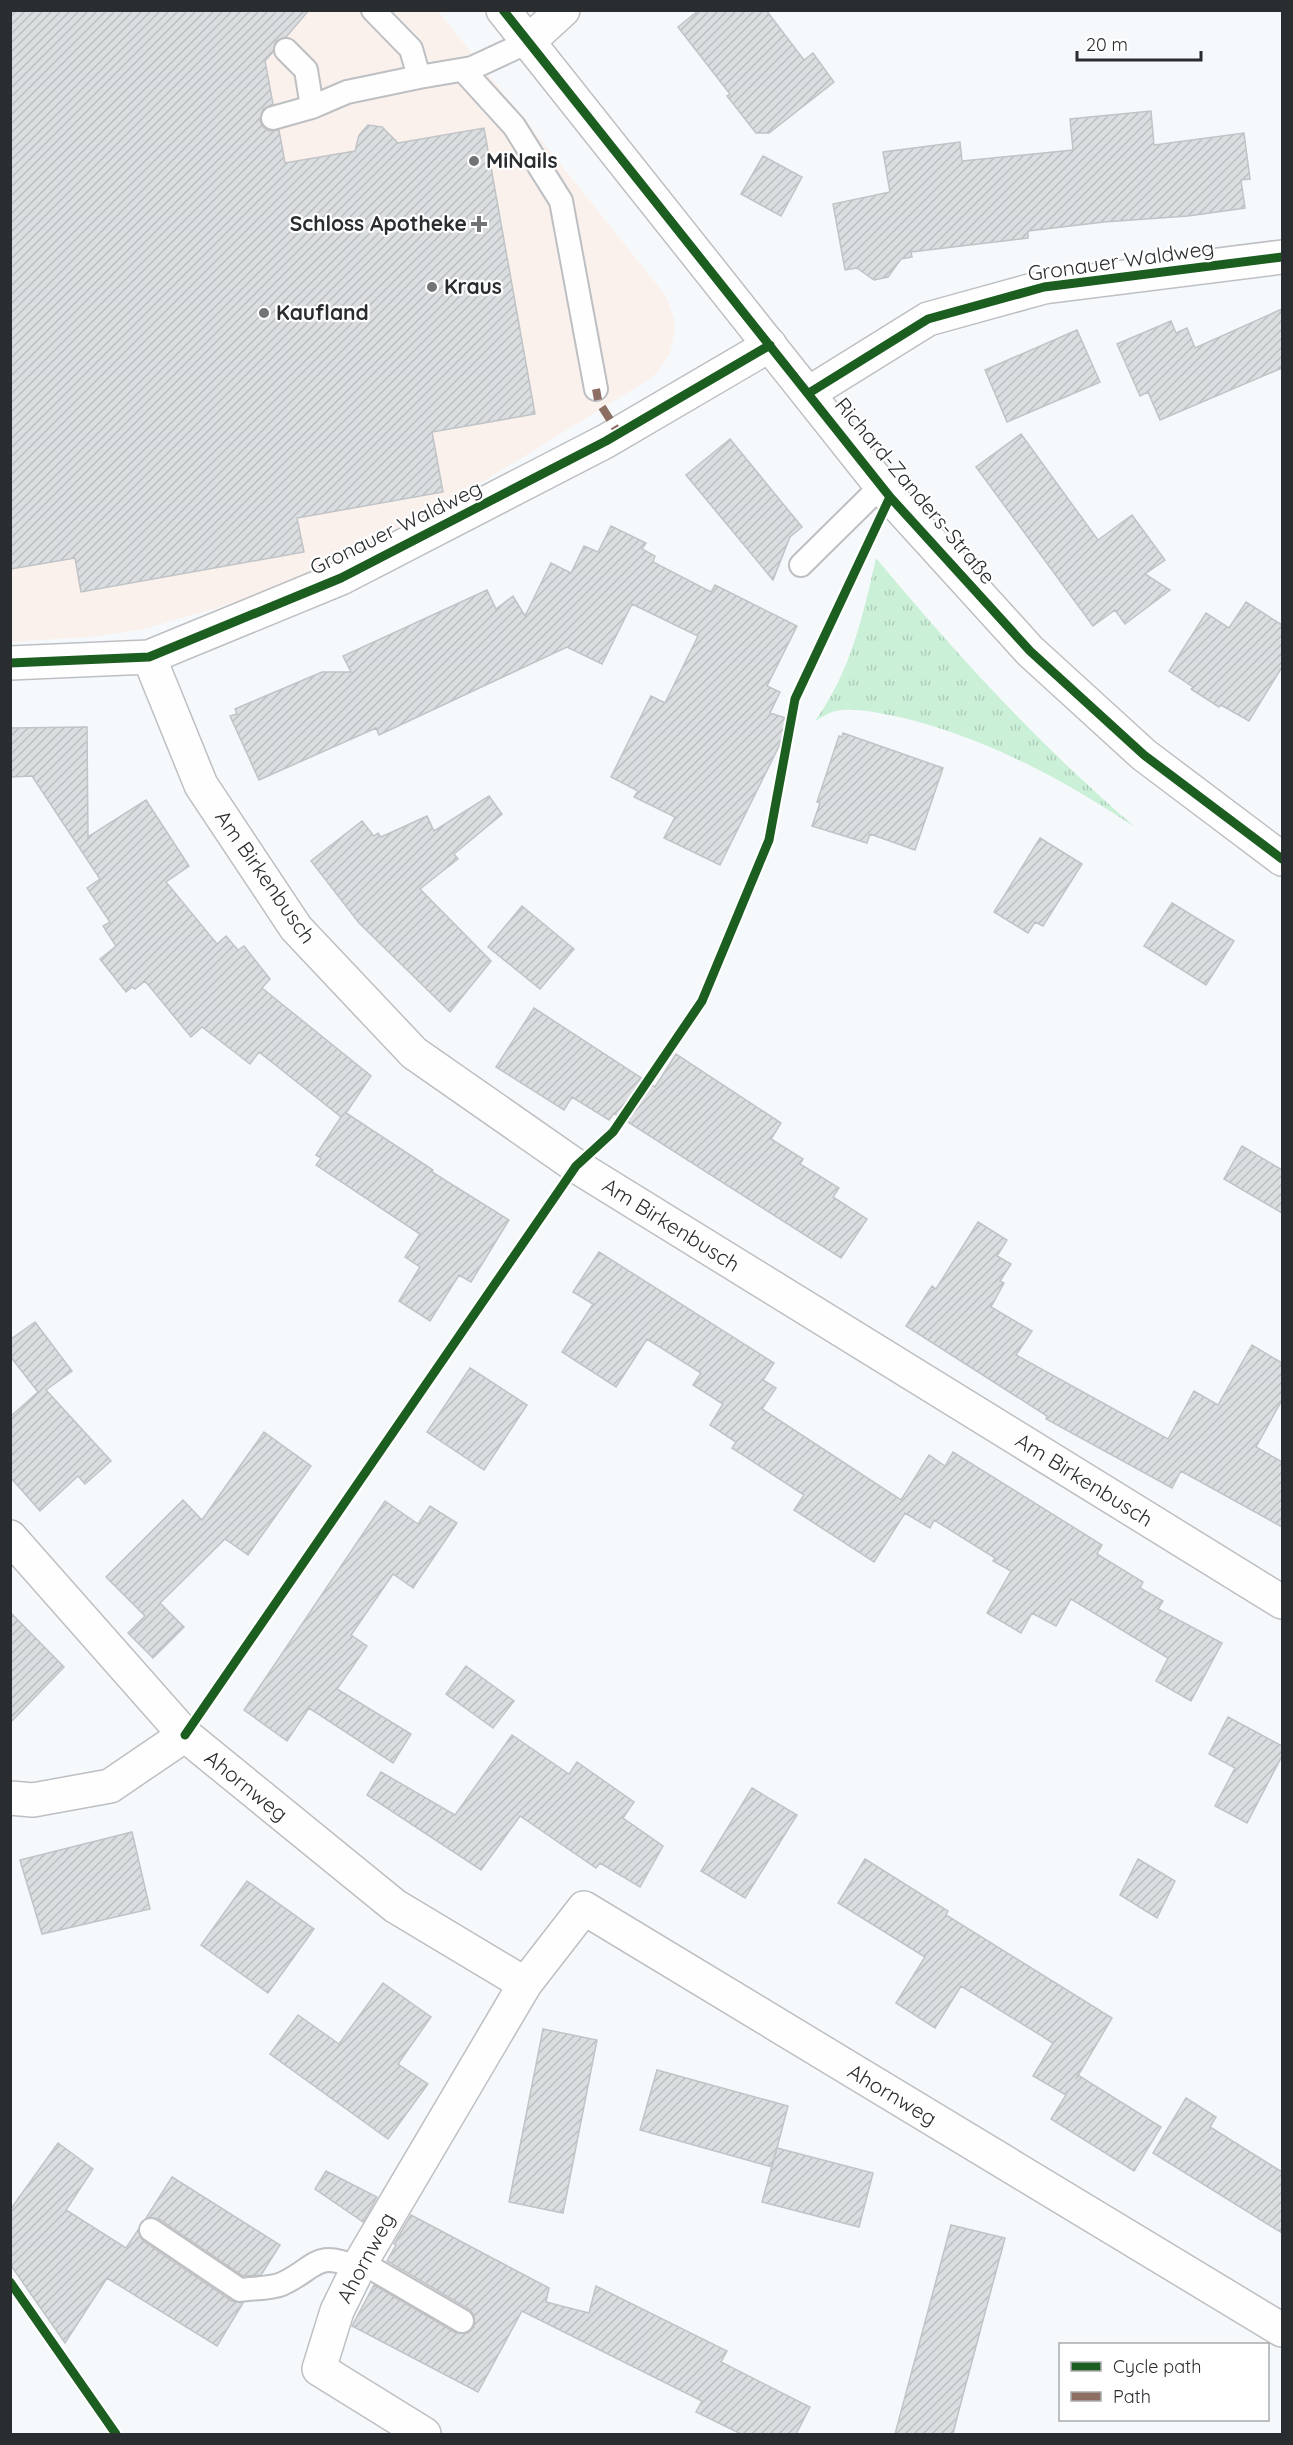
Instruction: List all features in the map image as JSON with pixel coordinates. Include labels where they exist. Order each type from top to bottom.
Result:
[{"type":"street","name":"Richard-Zanders-Straße","points":[[503,10],[881,486],[1030,651],[1144,755],[1282,859]]},
{"type":"street","points":[[528,42],[563,10]]},
{"type":"street","name":"Gronauer Waldweg","points":[[809,393],[928,319],[1044,287],[1282,256]]},
{"type":"street","name":"Gronauer Waldweg","points":[[10,663],[149,657],[341,578],[606,441],[770,345]]},
{"type":"street","name":"Am Birkenbusch","points":[[149,657],[201,785],[296,928],[414,1053],[576,1166],[1282,1600]]},
{"type":"street","name":"Ahornweg","points":[[10,1537],[184,1735],[394,1906],[525,1984]]},
{"type":"street","points":[[10,1798],[33,1800],[110,1786],[184,1735]]},
{"type":"street","name":"Ahornweg","points":[[424,2434],[319,2369],[337,2311],[359,2265],[525,1984],[584,1908],[1282,2330]]},
{"type":"lane","points":[[373,10],[411,49],[418,77]]},
{"type":"lane","points":[[273,118],[347,92],[472,68],[528,42]]},
{"type":"lane","points":[[286,50],[306,70],[312,106]]},
{"type":"lane","points":[[463,70],[514,126],[561,201],[596,389]]},
{"type":"lane","points":[[801,565],[881,486]]},
{"type":"lane","points":[[151,2230],[240,2290],[281,2284],[311,2264],[326,2260],[341,2261],[359,2265],[462,2321]]},
{"type":"shaded area","points":[[10,11],[438,11],[666,296],[674,319],[675,330],[670,353],[657,373],[648,380],[403,531],[287,583],[241,601],[140,630],[90,637],[11,642]]},
{"type":"green space","points":[[876,558],[937,629],[1032,732],[1135,827],[1051,776],[962,736],[899,717],[867,711],[835,711],[815,721],[837,683],[854,643]]},
{"type":"building","name":"Kaufland","points":[[10,10],[309,10],[286,37],[276,41],[273,52],[265,61],[273,104],[263,109],[260,121],[269,131],[279,130],[285,163],[355,151],[359,135],[368,125],[382,127],[398,143],[484,128],[535,414],[432,432],[443,492],[297,518],[304,552],[81,592],[75,558],[10,569]]},
{"type":"building","points":[[699,10],[766,10],[804,60],[813,53],[834,82],[769,133],[756,133],[727,96],[730,94],[678,27]]},
{"type":"building","points":[[1151,111],[1154,145],[1244,133],[1250,179],[1241,180],[1245,208],[1188,216],[1104,222],[1028,231],[1028,238],[911,252],[912,257],[901,259],[888,277],[874,280],[857,268],[845,270],[833,204],[890,192],[883,152],[960,142],[962,161],[1073,150],[1070,119]]},
{"type":"building","points":[[763,156],[802,177],[781,216],[741,194]]},
{"type":"building","points":[[1282,309],[1282,368],[1160,420],[1148,392],[1140,396],[1117,344],[1171,321],[1176,333],[1187,328],[1195,348]]},
{"type":"building","points":[[1077,330],[1100,382],[1007,422],[985,370]]},
{"type":"building","points":[[1021,434],[1098,540],[1132,515],[1165,560],[1145,574],[1170,590],[1125,624],[1115,610],[1093,626],[976,467]]},
{"type":"building","points":[[730,439],[802,527],[790,537],[773,580],[686,475]]},
{"type":"building","points":[[611,526],[646,543],[642,549],[655,556],[653,562],[711,592],[715,585],[797,626],[767,686],[780,692],[770,713],[792,720],[720,865],[664,838],[675,817],[634,797],[638,791],[611,777],[651,696],[665,703],[698,636],[632,604],[602,664],[567,647],[379,735],[376,728],[259,780],[230,716],[237,714],[235,709],[322,672],[351,672],[343,656],[487,590],[496,609],[513,596],[525,616],[551,563],[571,573],[584,546],[598,552]]},
{"type":"building","points":[[1246,602],[1282,625],[1282,667],[1249,721],[1221,705],[1219,707],[1169,671],[1206,613],[1229,628]]},
{"type":"building","points":[[87,727],[88,837],[146,800],[189,866],[166,882],[217,944],[226,936],[238,950],[244,946],[270,979],[262,988],[371,1076],[346,1113],[433,1170],[432,1172],[509,1220],[471,1282],[459,1275],[430,1321],[399,1301],[420,1267],[405,1257],[420,1234],[316,1165],[321,1158],[316,1155],[341,1117],[259,1052],[250,1064],[202,1027],[191,1037],[145,981],[135,989],[132,987],[126,992],[100,959],[116,946],[103,926],[110,922],[87,888],[100,879],[32,776],[10,777],[10,728]]},
{"type":"building","points":[[843,733],[943,768],[915,850],[870,834],[867,843],[812,826],[820,803],[817,802],[839,736],[842,737]]},
{"type":"building","points":[[489,796],[502,814],[454,854],[458,859],[420,889],[491,961],[450,1012],[359,923],[311,861],[362,821],[374,836],[378,833],[381,837],[427,816],[434,831]]},
{"type":"building","points":[[1040,838],[1082,864],[1043,926],[1035,922],[1028,933],[994,912]]},
{"type":"building","points":[[1172,903],[1234,941],[1206,985],[1144,946]]},
{"type":"building","points":[[522,906],[574,949],[540,989],[488,947]]},
{"type":"building","points":[[534,1008],[655,1087],[676,1054],[781,1123],[771,1139],[803,1159],[800,1164],[839,1188],[833,1197],[867,1219],[841,1258],[614,1113],[609,1120],[572,1097],[564,1110],[496,1067]]},
{"type":"building","points":[[1242,1146],[1282,1170],[1282,1213],[1224,1179]]},
{"type":"building","points":[[978,1222],[1007,1240],[997,1256],[1011,1264],[1000,1281],[1004,1283],[991,1307],[1032,1331],[1016,1355],[1168,1439],[1194,1391],[1218,1405],[1252,1345],[1282,1363],[1282,1400],[1256,1447],[1282,1462],[1282,1527],[1181,1471],[1172,1488],[1046,1419],[1047,1416],[906,1326],[932,1286],[936,1289]]},
{"type":"building","points":[[599,1252],[774,1363],[763,1380],[776,1388],[762,1409],[901,1500],[929,1455],[945,1466],[953,1452],[1102,1545],[1097,1554],[1143,1582],[1140,1588],[1163,1601],[1158,1609],[1222,1643],[1191,1701],[1156,1681],[1168,1658],[1071,1599],[1056,1626],[1032,1613],[1021,1633],[987,1613],[1011,1571],[993,1561],[995,1558],[934,1520],[930,1528],[905,1513],[874,1562],[794,1510],[804,1495],[732,1448],[736,1442],[710,1425],[723,1404],[693,1385],[701,1373],[647,1339],[616,1387],[562,1352],[593,1304],[573,1292]]},
{"type":"building","points":[[35,1322],[72,1371],[46,1390],[111,1461],[85,1484],[78,1476],[40,1511],[10,1477],[10,1417],[38,1392],[10,1356],[10,1340]]},
{"type":"building","points":[[470,1368],[527,1405],[484,1470],[427,1432]]},
{"type":"building","points":[[264,1432],[311,1466],[248,1555],[225,1539],[160,1603],[184,1627],[153,1658],[128,1633],[145,1616],[106,1577],[183,1500],[202,1520]]},
{"type":"building","points":[[385,1501],[418,1524],[430,1506],[457,1523],[413,1588],[393,1574],[351,1635],[367,1646],[337,1689],[411,1734],[393,1763],[309,1708],[287,1741],[244,1710]]},
{"type":"building","points":[[10,1612],[64,1667],[10,1723]]},
{"type":"building","points":[[466,1666],[514,1701],[493,1728],[446,1694]]},
{"type":"building","points":[[1228,1717],[1282,1746],[1282,1756],[1247,1823],[1215,1806],[1235,1768],[1209,1754]]},
{"type":"building","points":[[512,1735],[569,1774],[577,1762],[634,1802],[623,1818],[663,1846],[640,1887],[600,1863],[596,1868],[520,1816],[481,1870],[367,1795],[381,1772],[455,1815]]},
{"type":"building","points":[[752,1788],[797,1815],[745,1898],[701,1871]]},
{"type":"building","points":[[132,1832],[150,1909],[42,1934],[20,1860]]},
{"type":"building","points":[[865,1859],[948,1911],[946,1915],[1112,2018],[1078,2075],[1161,2127],[1134,2171],[1051,2119],[1066,2095],[1033,2076],[1053,2043],[961,1986],[935,2028],[896,2003],[925,1957],[838,1903]]},
{"type":"building","points":[[1138,1859],[1175,1881],[1157,1918],[1120,1895]]},
{"type":"building","points":[[247,1881],[314,1929],[268,1993],[201,1945]]},
{"type":"building","points":[[383,1983],[431,2017],[398,2064],[428,2084],[388,2139],[270,2054],[298,2015],[339,2044]]},
{"type":"building","points":[[543,2029],[597,2040],[563,2213],[509,2202]]},
{"type":"building","points":[[657,2070],[788,2106],[772,2167],[640,2130]]},
{"type":"building","points":[[1186,2098],[1216,2117],[1210,2127],[1282,2172],[1282,2233],[1153,2153]]},
{"type":"building","points":[[58,2143],[93,2169],[66,2210],[126,2248],[138,2230],[143,2241],[232,2301],[243,2303],[217,2346],[107,2278],[65,2343],[10,2264],[10,2210]]},
{"type":"building","points":[[777,2148],[873,2173],[859,2227],[762,2202]]},
{"type":"building","points":[[326,2171],[377,2197],[363,2222],[315,2189]]},
{"type":"building","points":[[172,2177],[280,2245],[261,2275],[243,2276],[159,2219],[146,2218]]},
{"type":"building","points":[[411,2215],[549,2288],[546,2302],[589,2313],[596,2286],[727,2351],[721,2362],[810,2407],[796,2434],[741,2434],[696,2412],[702,2401],[522,2311],[478,2392],[352,2326],[374,2285],[456,2333],[468,2333],[474,2327],[474,2315],[469,2309],[387,2261]]},
{"type":"building","points":[[951,2225],[1005,2238],[953,2434],[895,2434]]},
{"type":"marked path","points":[[596,389],[598,400]]},
{"type":"marked path","points":[[602,407],[619,434]]},
{"type":"cycle path","points":[[503,10],[890,497],[1030,651],[1144,755],[1282,859]]},
{"type":"cycle path","points":[[809,393],[928,319],[1044,287],[1282,257]]},
{"type":"cycle path","points":[[10,663],[149,657],[341,578],[606,441],[770,345]]},
{"type":"cycle path","points":[[185,1735],[576,1166],[613,1132],[702,1001],[769,840],[795,699],[890,497]]},
{"type":"cycle path","points":[[10,2282],[116,2434]]},
{"type":"place","name":"MiNails","points":[[474,161]]},
{"type":"place","name":"Schloss Apotheke","points":[[479,224]]},
{"type":"place","name":"Kraus","points":[[432,287]]},
{"type":"place","name":"Kaufland","points":[[264,313]]}]
